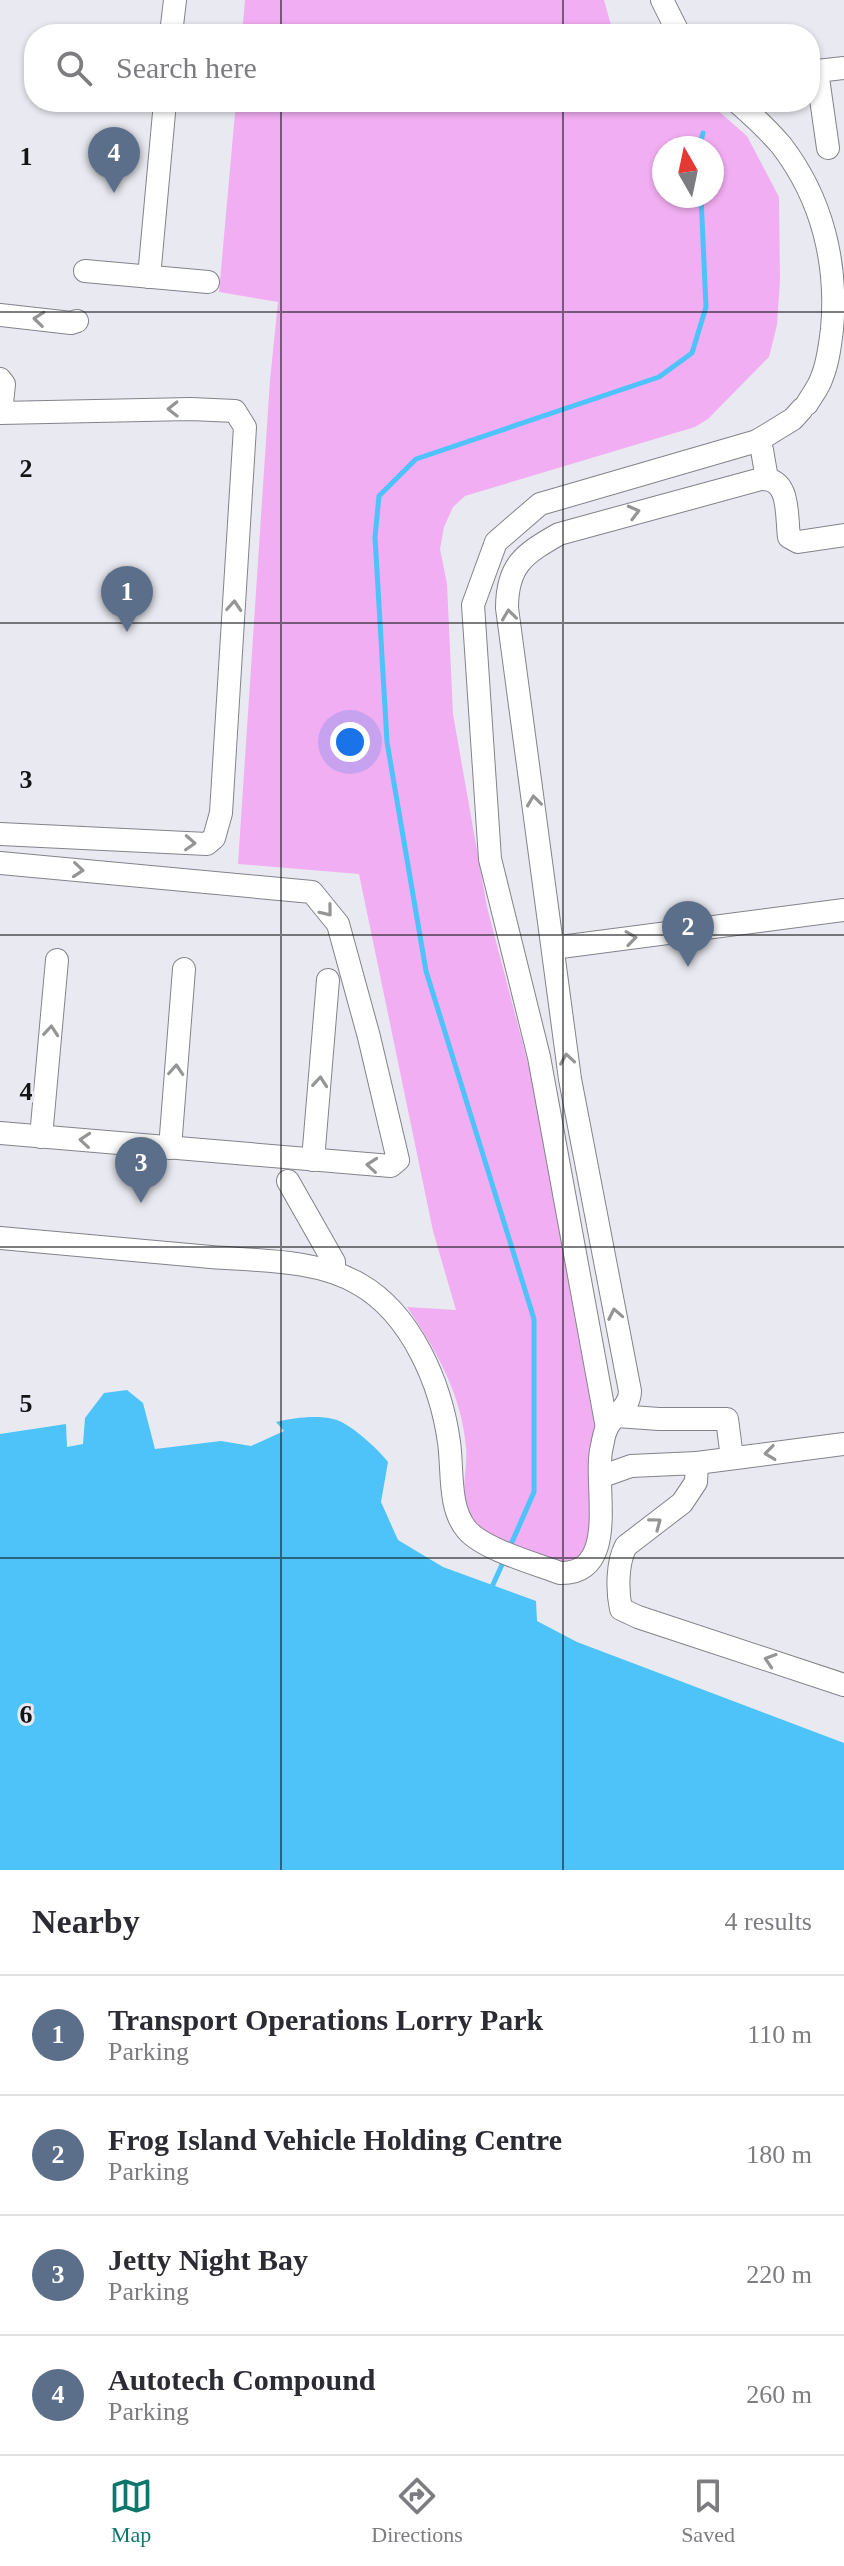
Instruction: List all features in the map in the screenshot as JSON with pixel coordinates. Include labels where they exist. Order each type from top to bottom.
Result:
[{"type":"street","points":[[172,24],[175,0]]},
{"type":"street","points":[[662,0],[674,24]]},
{"type":"street","points":[[820,71],[844,68]]},
{"type":"street","points":[[820,92],[828,148]]},
{"type":"street","points":[[149,277],[164,112]]},
{"type":"street","points":[[612,1422],[539,1057],[490,859],[473,605],[496,542],[540,504],[757,441],[793,419],[805,407],[823,377],[830,346],[834,301],[831,258],[822,220],[805,182],[780,145],[747,112]]},
{"type":"street","points":[[85,271],[208,282]]},
{"type":"street","points":[[0,315],[71,323],[77,321]]},
{"type":"street","points":[[0,379],[4,384],[1,413],[235,411],[245,427],[221,813],[214,838],[207,844],[0,834]]},
{"type":"street","points":[[757,441],[762,450],[767,479]]},
{"type":"street","points":[[0,1238],[305,1266],[334,1272],[373,1292],[390,1308],[426,1364],[442,1407],[456,1504],[469,1533],[560,1573],[572,1573],[584,1568],[598,1544],[600,1451],[612,1422],[630,1400],[630,1391],[570,1079],[507,608],[507,589],[520,560],[559,534],[767,479],[780,484],[792,540],[798,542],[844,535]]},
{"type":"street","points":[[0,863],[312,892],[338,924],[398,1160],[391,1166],[0,1133]]},
{"type":"street","points":[[553,948],[844,910]]},
{"type":"street","points":[[41,1137],[57,960]]},
{"type":"street","points":[[170,1148],[184,969]]},
{"type":"street","points":[[313,1160],[328,980]]},
{"type":"street","points":[[288,1181],[334,1262],[334,1272]]},
{"type":"street","points":[[612,1422],[727,1419],[732,1458]]},
{"type":"street","points":[[600,1477],[631,1466],[697,1463],[844,1444]]},
{"type":"street","points":[[697,1463],[696,1482],[682,1503],[626,1546],[622,1553],[621,1609],[844,1685]]},
{"type":"shaded area","points":[[245,0],[604,0],[611,24],[243,24]]},
{"type":"shaded area","points":[[235,112],[719,112],[747,136],[779,197],[780,281],[777,325],[769,357],[708,419],[695,427],[465,496],[453,507],[444,527],[440,549],[447,584],[453,714],[487,907],[531,1075],[594,1423],[600,1540],[575,1567],[478,1532],[468,1513],[464,1495],[466,1448],[459,1410],[446,1374],[407,1307],[456,1310],[433,1231],[359,874],[238,864],[270,380],[278,302],[219,292]]},
{"type":"water","points":[[127,1390],[143,1403],[155,1449],[221,1441],[251,1446],[284,1431],[276,1422],[312,1417],[339,1421],[363,1437],[388,1462],[381,1502],[398,1540],[443,1567],[536,1601],[537,1621],[577,1642],[844,1743],[844,1870],[0,1870],[0,1434],[66,1424],[67,1447],[83,1444],[85,1418],[104,1393]]},
{"type":"waterway","points":[[509,1549],[534,1492],[534,1319],[426,971],[387,742],[375,537],[379,496],[416,459],[659,377],[692,353],[706,307],[702,208]]},
{"type":"waterway","points":[[491,1589],[505,1558]]},
{"type":"place","name":"Autotech Compound","points":[[114,193]]},
{"type":"place","name":"Transport Operations Lorry Park","points":[[127,632]]},
{"type":"place","name":"Frog Island Vehicle Holding Centre","points":[[688,967]]},
{"type":"place","name":"Jetty Night Bay","points":[[141,1203]]}]
